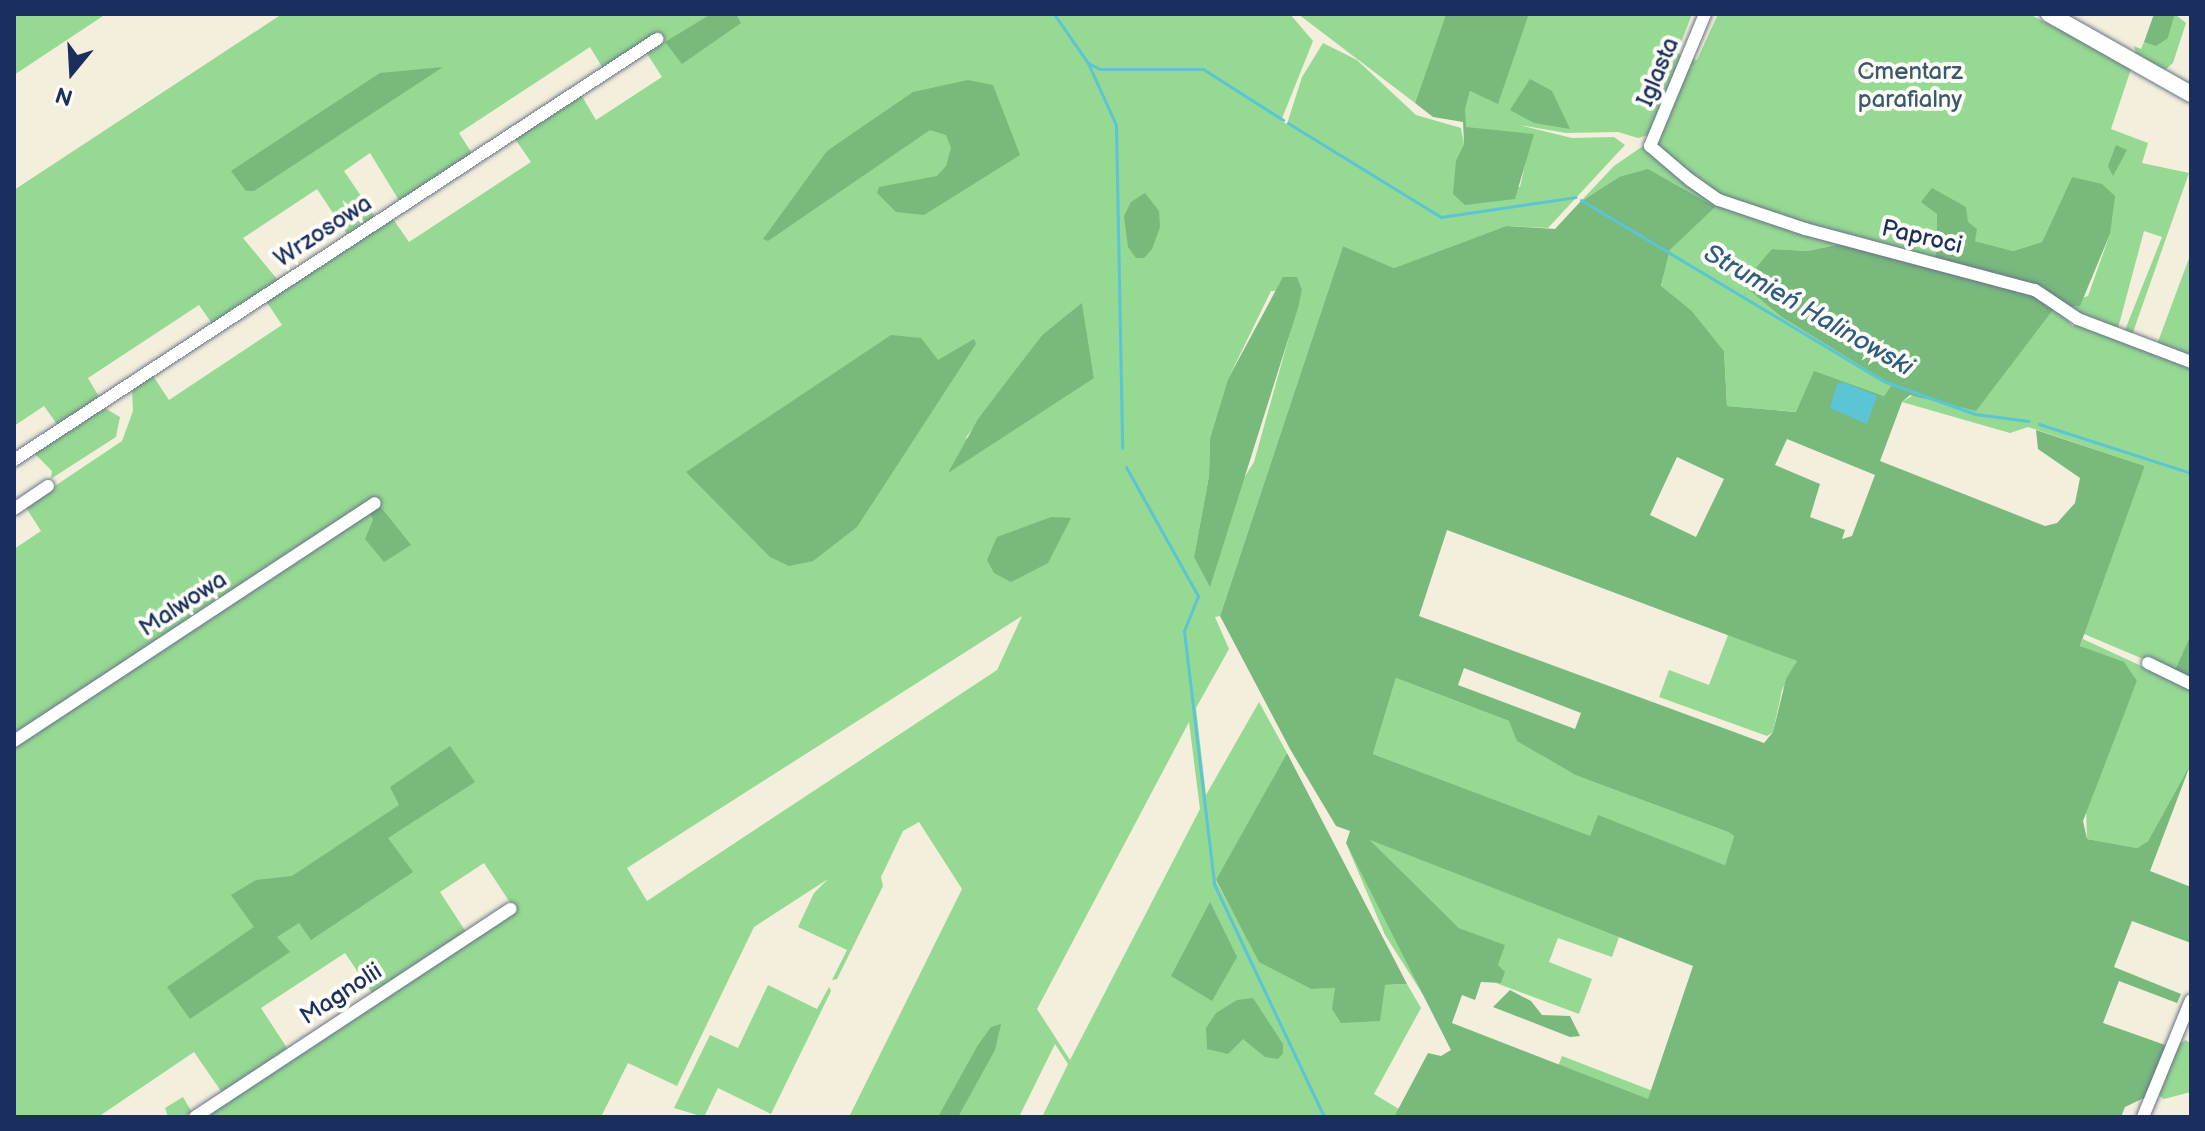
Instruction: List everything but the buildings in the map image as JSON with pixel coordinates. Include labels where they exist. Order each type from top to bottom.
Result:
[{"type":"street","name":"Iglasta","points":[[1650,146],[1705,14]]},
{"type":"street","points":[[2049,14],[2191,94]]},
{"type":"street","name":"Wrzosowa","points":[[14,460],[657,39]]},
{"type":"street","name":"Paproci","points":[[1650,146],[1732,205],[1862,246],[2016,283],[2078,319],[2191,362]]},
{"type":"street","points":[[14,509],[48,486]]},
{"type":"street","name":"Malwowa","points":[[14,741],[375,503]]},
{"type":"street","points":[[2148,663],[2191,684]]},
{"type":"street","name":"Magnolii","points":[[195,1117],[511,909]]},
{"type":"street","points":[[2143,1117],[2191,1000]]},
{"type":"green space","points":[[14,14],[106,14],[14,75]]},
{"type":"green space","points":[[282,14],[1290,14],[1313,41],[1281,121],[1287,124],[1302,77],[1323,43],[1357,60],[1416,115],[1461,128],[1464,144],[1456,160],[1520,187],[1529,146],[1465,127],[1465,110],[1470,91],[1498,103],[1529,14],[1692,14],[1677,53],[1684,56],[1652,134],[1638,138],[1618,132],[1566,133],[1519,125],[1572,138],[1614,137],[1625,145],[1548,228],[1506,226],[1394,268],[1343,246],[1220,616],[1215,617],[1229,649],[1196,708],[1206,795],[1259,702],[1287,753],[1216,881],[1260,962],[1311,989],[1407,984],[1421,1008],[1374,1094],[1399,1109],[1394,1117],[1042,1117],[1068,1064],[1055,1044],[1019,1117],[849,1117],[962,889],[919,822],[903,831],[881,877],[883,886],[837,979],[832,980],[847,950],[798,927],[814,893],[828,879],[754,927],[677,1086],[628,1063],[601,1117],[202,1117],[515,910],[484,863],[440,892],[468,935],[374,996],[345,953],[261,1008],[289,1051],[223,1094],[194,1052],[98,1117],[14,1117],[14,549],[41,531],[25,506],[122,441],[133,411],[132,389],[151,373],[169,400],[282,325],[264,298],[391,216],[409,242],[531,162],[513,136],[580,93],[596,120],[662,77],[646,52],[604,70],[590,47],[459,133],[473,155],[400,202],[370,153],[344,171],[376,218],[347,234],[317,189],[243,238],[277,279],[289,275],[213,325],[199,305],[88,378],[101,400],[59,427],[44,406],[14,426],[14,190]],"holes":[[[1302,290],[1254,462],[1194,557],[1209,476],[1210,438],[1228,379],[1271,291]],[[1082,304],[1094,378],[965,439],[1042,335]],[[1022,616],[997,670],[647,901],[627,868]],[[1189,722],[1200,809],[1070,1060],[1037,1009]]]},
{"type":"green space","points":[[711,14],[736,14],[741,23],[682,64],[665,42]]},
{"type":"green space","points":[[1298,14],[1446,14],[1415,103]]},
{"type":"green space","points":[[1446,14],[1529,14],[1498,104],[1470,91],[1465,110],[1466,127],[1534,134],[1515,199],[1465,205],[1453,194],[1456,160],[1464,144],[1463,122],[1433,117],[1415,103]]},
{"type":"green space","name":"Cmentarz parafialny","points":[[1718,14],[2029,14],[2132,66],[2111,129],[2148,143],[2142,163],[2189,173],[2131,338],[2125,330],[2162,237],[2144,231],[2117,332],[2062,304],[2088,296],[2110,234],[2072,177],[2042,242],[2013,251],[1975,241],[1937,213],[1935,261],[1737,205],[1712,192],[1658,145],[1691,59],[1697,60]]},
{"type":"green space","points":[[2154,14],[2175,14],[2168,38],[2156,46],[2144,42]]},
{"type":"green space","points":[[2175,14],[2186,23],[2173,63],[2165,70],[2136,53],[2134,46],[2141,49],[2144,42],[2168,38]]},
{"type":"green space","points":[[443,67],[254,191],[246,191],[231,171],[380,73]]},
{"type":"green space","points":[[1530,79],[1552,91],[1570,129],[1534,123],[1510,110]]},
{"type":"green space","points":[[968,80],[993,85],[1020,155],[924,215],[896,212],[877,193],[879,187],[937,176],[946,166],[951,148],[946,135],[930,130],[768,241],[763,239],[827,151],[913,92]]},
{"type":"green space","points":[[2116,145],[2127,150],[2113,176],[2108,166]]},
{"type":"green space","points":[[1643,146],[1714,202],[1841,244],[1807,251],[1772,249],[1762,264],[1783,318],[1893,385],[1884,396],[1815,372],[1797,412],[1727,406],[1724,351],[1692,311],[1661,287],[1670,250],[1714,207],[1619,177],[1580,202],[1614,166]]},
{"type":"green space","points":[[1648,169],[1715,207],[1670,250],[1661,286],[1692,311],[1724,351],[1727,406],[1796,412],[1814,371],[1884,396],[1892,385],[1783,318],[1742,284],[1772,249],[1807,251],[1841,244],[1935,261],[1937,214],[1921,202],[1932,188],[1966,207],[1968,222],[1977,229],[1975,241],[2013,251],[2042,242],[2072,177],[2102,184],[2115,196],[2110,234],[2080,306],[2055,307],[1976,411],[1910,395],[1902,402],[1880,461],[2045,526],[2057,523],[2075,503],[2080,478],[2038,449],[2036,430],[2145,466],[2080,646],[2124,662],[2137,681],[2083,821],[2087,839],[2137,848],[2148,841],[2191,763],[2150,871],[2191,887],[2191,943],[2132,921],[2114,967],[2181,994],[2177,1003],[2119,981],[2103,1023],[2168,1046],[2148,1096],[2125,1107],[2121,1117],[1394,1117],[1428,1053],[1441,1056],[1451,1050],[1346,843],[1350,831],[1336,826],[1290,749],[1220,616],[1343,246],[1394,268],[1506,226],[1555,229],[1580,202],[1619,177]],"holes":[[[1787,439],[1875,475],[1852,536],[1842,539],[1845,530],[1810,517],[1820,484],[1775,465]],[[1677,457],[1724,479],[1696,537],[1650,515]],[[1447,530],[1797,661],[1786,679],[1773,732],[1764,743],[1419,616]],[[1464,668],[1581,713],[1575,729],[1458,685]],[[1396,678],[1509,721],[1517,741],[1575,775],[1734,836],[1725,865],[1598,815],[1590,836],[1373,754]],[[1370,840],[1693,966],[1648,1099],[1452,1023],[1462,995],[1475,1000],[1481,982],[1501,983],[1505,972],[1498,965],[1505,945],[1459,928]]]},
{"type":"green space","points":[[1145,193],[1159,211],[1160,227],[1152,249],[1144,258],[1136,258],[1128,247],[1124,216],[1131,202]]},
{"type":"green space","points":[[2191,253],[2191,634],[2174,672],[2084,634],[2145,466],[2028,427],[2010,433],[1902,402],[2055,307],[2073,326],[2080,322],[2156,347]]},
{"type":"green space","points":[[1283,277],[1297,277],[1302,290],[1298,308],[1210,587],[1194,557],[1209,476],[1210,438],[1228,379]]},
{"type":"green space","points":[[1082,303],[1094,378],[948,473],[978,419],[1042,335]]},
{"type":"green space","points":[[891,335],[921,338],[938,360],[974,339],[976,344],[857,527],[813,561],[789,566],[770,557],[686,472]]},
{"type":"green space","points":[[101,406],[120,417],[116,437],[21,498],[51,478],[52,471],[33,452],[77,427]]},
{"type":"green space","points":[[380,506],[411,545],[384,562],[365,539],[373,520],[370,512]]},
{"type":"green space","points":[[1051,517],[1071,518],[1048,563],[1011,582],[994,573],[987,560],[997,537]]},
{"type":"green space","points":[[2191,634],[2191,680],[2174,672]]},
{"type":"green space","points":[[1728,635],[1797,661],[1782,690],[1773,732],[1767,736],[1659,697],[1669,670],[1709,685]]},
{"type":"green space","points":[[2083,639],[2191,689],[2191,763],[2148,841],[2137,848],[2087,839],[2086,809],[2137,681],[2080,646]]},
{"type":"green space","points":[[1396,678],[1509,721],[1544,757],[1575,775],[1728,832],[1734,836],[1725,865],[1598,816],[1591,837],[1373,754]]},
{"type":"green space","points":[[450,746],[475,782],[388,838],[413,872],[311,940],[299,923],[277,937],[290,952],[190,1019],[167,987],[254,927],[231,895],[256,880],[292,876],[399,805],[390,787]]},
{"type":"green space","points":[[1287,753],[1407,984],[1385,985],[1380,1021],[1341,1023],[1332,1009],[1335,988],[1311,989],[1259,962],[1216,880]]},
{"type":"green space","points":[[1369,839],[1619,937],[1612,957],[1558,938],[1549,962],[1592,979],[1579,1014],[1496,983],[1501,982],[1498,965],[1504,945],[1459,928]]},
{"type":"green space","points":[[1346,843],[1418,978],[1438,1018],[1385,935]]},
{"type":"green space","points":[[1210,902],[1237,957],[1212,1001],[1171,976]]},
{"type":"green space","points":[[768,985],[817,1009],[829,987],[831,991],[771,1114],[718,1088],[704,1117],[674,1108],[710,1035],[738,1048]]},
{"type":"green space","points":[[1510,990],[1531,1001],[1542,1015],[1570,1016],[1580,1036],[1570,1037],[1493,1007]]},
{"type":"green space","points":[[1253,998],[1283,1044],[1283,1053],[1278,1059],[1265,1057],[1243,1039],[1228,1054],[1207,1049],[1206,1028],[1216,1013],[1237,1000]]},
{"type":"green space","points":[[1001,1024],[995,1050],[958,1117],[938,1117],[978,1045],[991,1027]]},
{"type":"green space","points":[[2186,1040],[2191,1044],[2191,1092],[2164,1099],[2159,1096],[2179,1044]]},
{"type":"green space","points":[[1562,1056],[1652,1090],[1648,1100],[1558,1065]]},
{"type":"green space","points":[[183,1097],[193,1114],[168,1117],[165,1108]]},
{"type":"water","points":[[1845,383],[1877,396],[1867,424],[1830,408],[1837,384]]},
{"type":"waterway","name":"Strumień Halinowski","points":[[1054,14],[1088,63],[1100,69],[1203,69],[1283,120]]},
{"type":"waterway","points":[[1088,63],[1116,125],[1122,448]]},
{"type":"waterway","name":"Strumień Halinowski","points":[[1288,123],[1441,217],[1576,197]]},
{"type":"waterway","name":"Strumień Halinowski","points":[[1581,200],[1883,381],[1975,414],[2029,421]]},
{"type":"waterway","name":"Strumień Halinowski","points":[[2039,424],[2191,473]]},
{"type":"waterway","points":[[1126,467],[1198,596],[1184,631],[1214,884],[1324,1117]]}]
